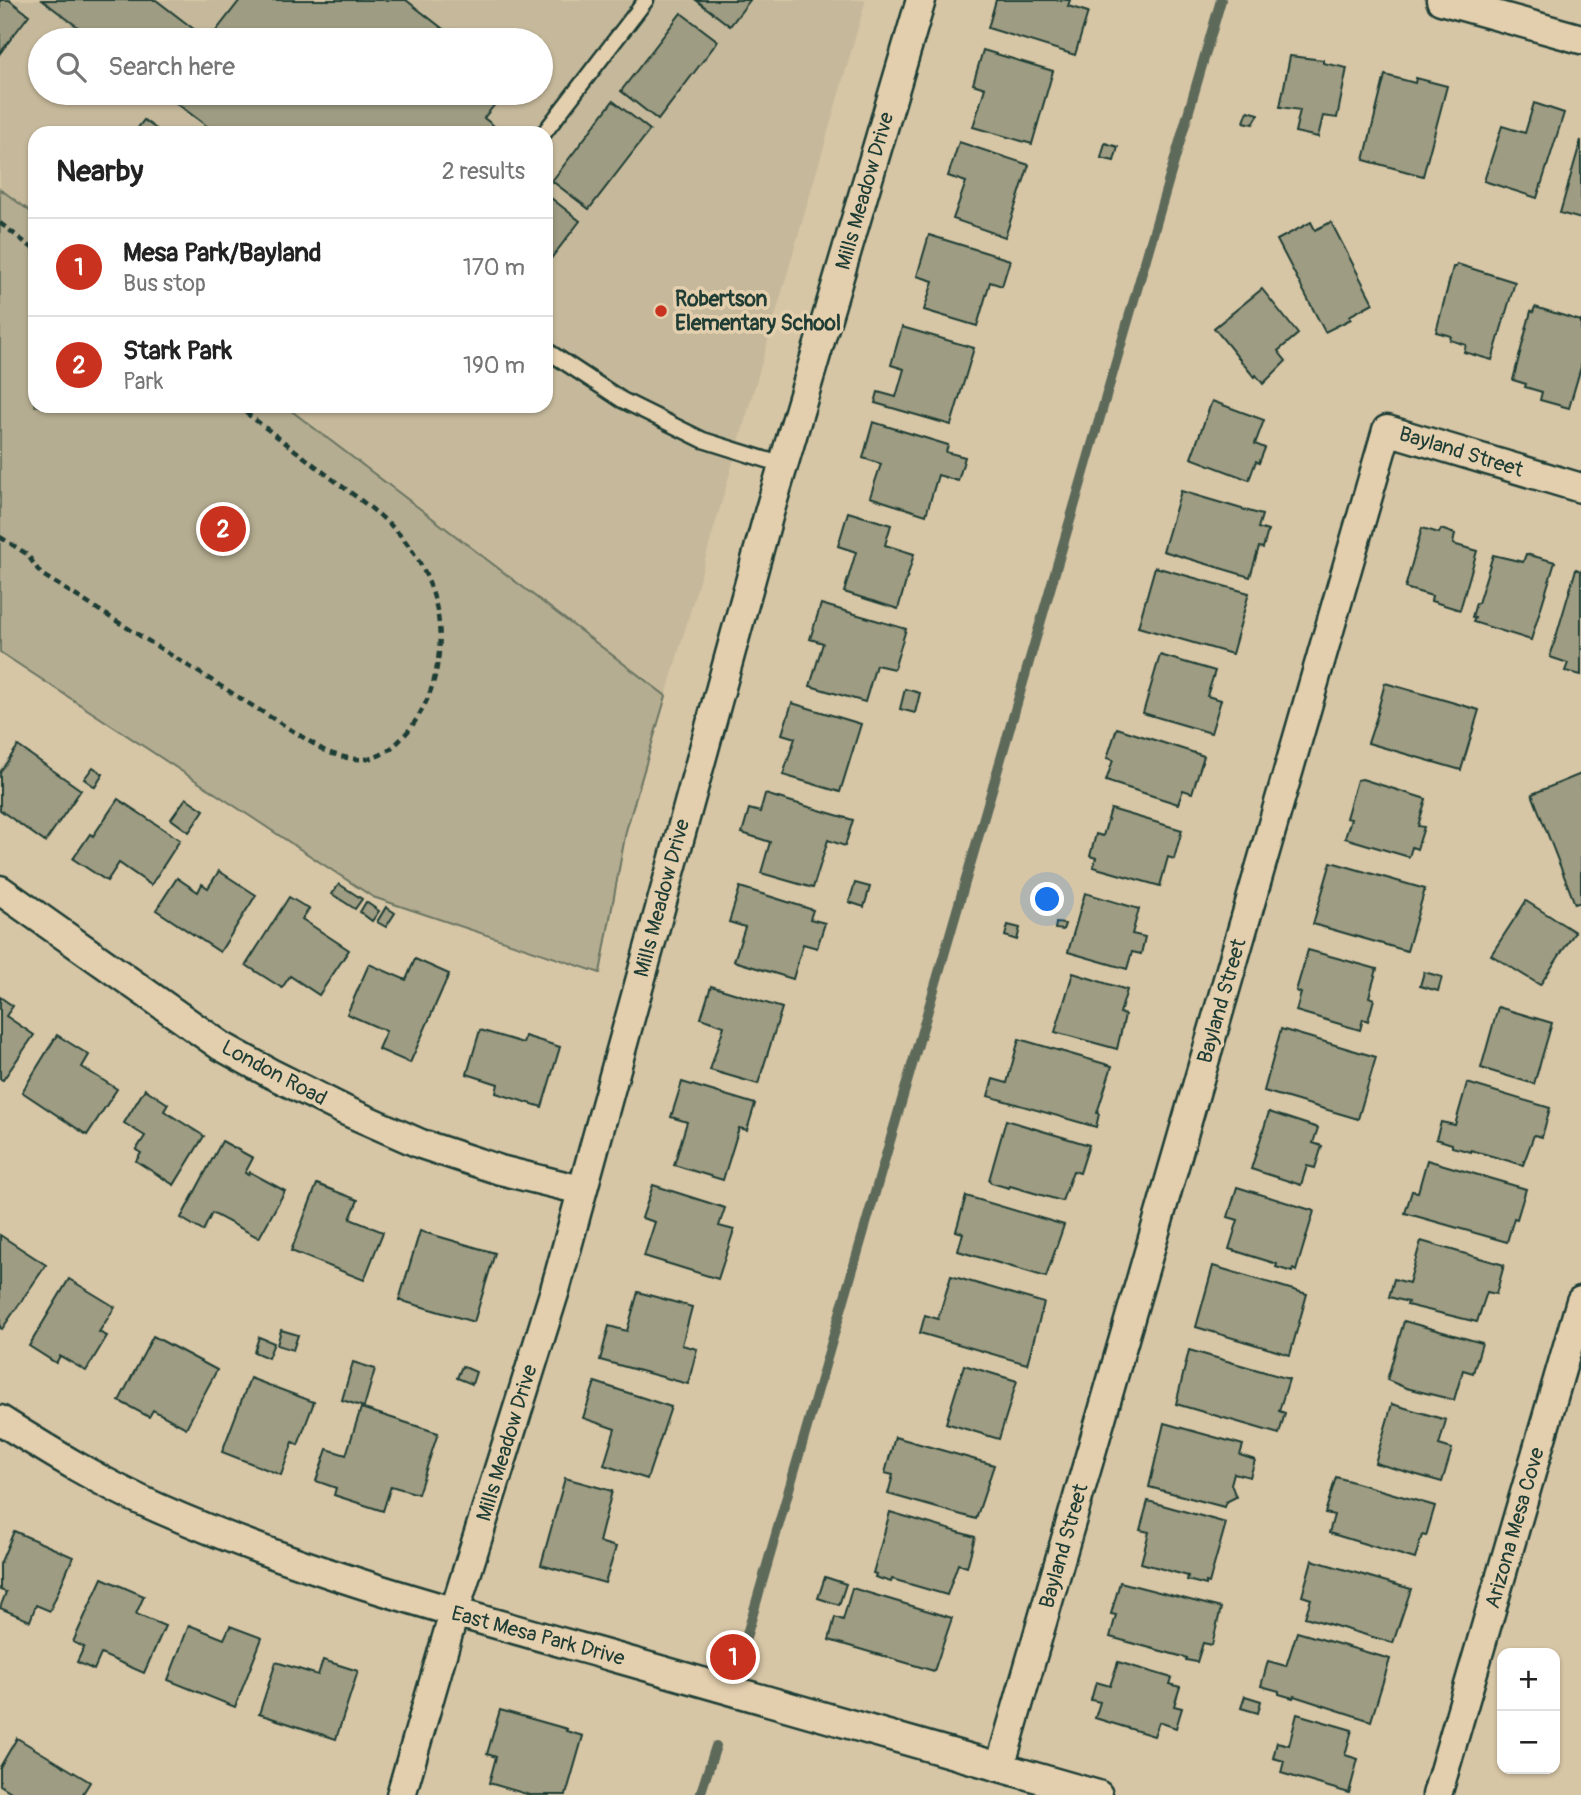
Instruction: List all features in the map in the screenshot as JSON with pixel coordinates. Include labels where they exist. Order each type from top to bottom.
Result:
[{"type":"street","name":"Mills Meadow Drive","points":[[401,1795],[454,1613],[555,1290],[783,465],[922,0]]},
{"type":"street","points":[[1441,0],[1581,39]]},
{"type":"street","name":"Bayland Street","points":[[1000,1767],[1387,430],[1581,488]]},
{"type":"street","name":"London Road","points":[[0,890],[221,1046],[270,1073],[421,1144],[500,1170],[581,1191]]},
{"type":"street","name":"Arizona Mesa Cove","points":[[1437,1795],[1581,1301]]},
{"type":"street","name":"East Mesa Park Drive","points":[[0,1420],[57,1456],[157,1507],[261,1550],[454,1613],[1098,1795]]},
{"type":"lane","points":[[549,126],[646,0]]},
{"type":"lane","points":[[553,355],[622,400],[703,440],[783,465]]},
{"type":"path","points":[[0,223],[28,245]]},
{"type":"path","points":[[0,537],[27,554],[41,574],[325,751],[362,761],[375,757],[408,731],[429,698],[437,676],[440,643],[438,609],[428,580],[412,552],[386,521],[246,413]]},
{"type":"shaded area","name":"Robertson Elementary School","points":[[0,0],[866,0],[666,696],[294,413],[553,413],[553,126],[28,126],[28,210],[0,189]]},
{"type":"shaded area","points":[[0,189],[28,210],[28,413],[294,413],[666,696],[626,831],[600,973],[373,897],[0,652]]},
{"type":"building","points":[[0,0],[9,0],[29,15],[0,53]]},
{"type":"building","points":[[42,0],[156,0],[192,28],[79,28]]},
{"type":"building","points":[[240,0],[406,0],[442,28],[218,28]]},
{"type":"building","points":[[696,0],[750,0],[730,26]]},
{"type":"building","points":[[996,0],[1070,0],[1068,6],[1088,12],[1075,55],[988,28]]},
{"type":"building","points":[[681,13],[718,41],[658,120],[621,91]]},
{"type":"building","points":[[983,50],[1053,71],[1032,144],[973,127],[985,88],[973,84]]},
{"type":"building","points":[[1290,56],[1323,60],[1323,63],[1347,68],[1337,118],[1323,116],[1318,137],[1295,132],[1300,110],[1280,107]]},
{"type":"building","points":[[1385,75],[1415,83],[1416,78],[1447,86],[1423,176],[1364,160]]},
{"type":"building","points":[[613,101],[650,130],[589,209],[553,180]]},
{"type":"building","points":[[1534,103],[1564,113],[1537,198],[1484,181],[1502,126],[1525,133]]},
{"type":"building","points":[[179,105],[494,105],[484,118],[494,126],[207,126]]},
{"type":"building","points":[[1248,111],[1259,114],[1253,124],[1244,122]]},
{"type":"building","points":[[144,120],[152,126],[139,126]]},
{"type":"building","points":[[1581,140],[1581,219],[1560,213]]},
{"type":"building","points":[[959,142],[1029,165],[1005,237],[953,219],[966,182],[948,176]]},
{"type":"building","points":[[1105,143],[1118,147],[1114,161],[1101,158]]},
{"type":"building","points":[[553,200],[580,221],[553,256]]},
{"type":"building","points":[[1311,222],[1315,230],[1331,222],[1373,303],[1349,316],[1351,319],[1325,332],[1277,240]]},
{"type":"building","points":[[929,235],[1010,260],[1002,286],[990,282],[977,326],[924,310],[933,281],[917,276]]},
{"type":"building","points":[[1457,264],[1515,282],[1492,360],[1464,352],[1466,345],[1450,340],[1451,336],[1436,332],[1453,267]]},
{"type":"building","points":[[1262,289],[1298,334],[1278,351],[1286,361],[1263,384],[1256,375],[1254,377],[1214,328]]},
{"type":"building","points":[[1535,307],[1581,321],[1581,367],[1569,408],[1540,400],[1542,392],[1513,380],[1531,311],[1533,312]]},
{"type":"building","points":[[902,327],[974,348],[951,425],[875,403],[878,392],[896,397],[904,369],[891,365]]},
{"type":"building","points":[[1212,401],[1264,420],[1255,444],[1265,448],[1259,463],[1256,461],[1249,480],[1191,458]]},
{"type":"building","points":[[873,422],[948,445],[946,452],[965,457],[958,481],[938,475],[926,515],[870,497],[881,464],[863,458]]},
{"type":"building","points":[[1181,491],[1262,515],[1258,528],[1268,531],[1263,548],[1259,547],[1250,577],[1163,551]]},
{"type":"building","points":[[848,512],[891,525],[885,545],[914,554],[898,609],[844,592],[856,552],[838,546]]},
{"type":"building","points":[[1422,528],[1439,533],[1441,529],[1455,534],[1453,544],[1477,551],[1460,610],[1431,601],[1432,596],[1405,588]]},
{"type":"building","points":[[1526,554],[1555,562],[1531,640],[1473,622],[1476,603],[1493,555],[1523,562]]},
{"type":"building","points":[[1155,567],[1249,593],[1232,654],[1138,627]]},
{"type":"building","points":[[1576,569],[1581,571],[1581,675],[1565,671],[1568,663],[1550,657]]},
{"type":"building","points":[[821,604],[906,629],[894,669],[876,665],[865,702],[810,686],[823,643],[810,639]]},
{"type":"building","points":[[1160,655],[1215,671],[1207,696],[1221,700],[1211,733],[1143,713]]},
{"type":"building","points":[[1385,683],[1479,710],[1461,770],[1368,743]]},
{"type":"building","points":[[905,689],[920,693],[915,713],[900,709]]},
{"type":"building","points":[[792,703],[861,724],[840,792],[783,775],[795,738],[782,734]]},
{"type":"building","points":[[1117,728],[1204,756],[1192,793],[1183,790],[1178,804],[1106,781],[1113,760],[1107,758]]},
{"type":"building","points":[[18,746],[81,790],[45,842],[0,810],[0,772]]},
{"type":"building","points":[[93,767],[103,774],[95,787],[84,779]]},
{"type":"building","points":[[1581,774],[1581,902],[1575,904],[1532,794]]},
{"type":"building","points":[[1362,779],[1426,799],[1418,826],[1424,827],[1417,849],[1412,847],[1409,857],[1345,838],[1351,819],[1346,818],[1357,780]]},
{"type":"building","points":[[765,794],[853,820],[845,846],[828,840],[813,888],[761,873],[770,842],[742,833],[749,809],[760,812]]},
{"type":"building","points":[[186,798],[204,810],[189,832],[171,819]]},
{"type":"building","points":[[118,799],[180,840],[151,885],[119,863],[107,881],[73,859],[90,834],[93,836]]},
{"type":"building","points":[[1111,809],[1182,830],[1174,859],[1168,857],[1160,886],[1093,867],[1096,858],[1090,856],[1096,834],[1103,836]]},
{"type":"building","points":[[1331,862],[1425,889],[1407,951],[1313,924]]},
{"type":"building","points":[[219,871],[256,895],[220,952],[156,910],[177,878],[198,892],[202,884],[208,888]]},
{"type":"building","points":[[855,883],[870,887],[864,907],[849,902]]},
{"type":"building","points":[[339,884],[362,899],[355,909],[332,894]]},
{"type":"building","points":[[740,887],[813,910],[810,919],[825,923],[817,948],[803,944],[793,979],[734,961],[745,927],[729,922]]},
{"type":"building","points":[[1085,893],[1139,909],[1132,934],[1145,937],[1141,954],[1132,952],[1127,969],[1068,952]]},
{"type":"building","points":[[289,897],[309,909],[302,919],[349,950],[319,995],[290,976],[282,988],[246,965]]},
{"type":"building","points":[[1526,901],[1575,932],[1540,985],[1491,955]]},
{"type":"building","points":[[366,902],[379,911],[372,921],[360,912]]},
{"type":"building","points":[[386,907],[395,913],[386,927],[377,922]]},
{"type":"building","points":[[1056,923],[1065,924],[1063,930],[1055,929]]},
{"type":"building","points":[[1008,925],[1020,928],[1017,940],[1005,936]]},
{"type":"building","points":[[1308,950],[1377,969],[1369,997],[1374,999],[1368,1021],[1363,1019],[1360,1030],[1296,1011],[1301,993],[1296,991]]},
{"type":"building","points":[[415,959],[449,974],[410,1063],[378,1049],[386,1031],[347,1014],[369,964],[406,980]]},
{"type":"building","points":[[1424,972],[1442,977],[1438,991],[1420,986]]},
{"type":"building","points":[[1073,973],[1127,990],[1120,1013],[1125,1015],[1117,1049],[1055,1032]]},
{"type":"building","points":[[711,986],[782,1008],[758,1084],[710,1070],[724,1026],[701,1018]]},
{"type":"building","points":[[0,997],[13,1006],[6,1016],[34,1035],[3,1080],[0,1079]]},
{"type":"building","points":[[1498,1007],[1552,1023],[1534,1084],[1481,1068]]},
{"type":"building","points":[[1281,1029],[1376,1057],[1358,1119],[1264,1091]]},
{"type":"building","points":[[480,1030],[523,1043],[525,1036],[560,1047],[542,1107],[496,1093],[498,1084],[467,1074]]},
{"type":"building","points":[[57,1035],[89,1055],[82,1067],[117,1089],[87,1135],[22,1092]]},
{"type":"building","points":[[1019,1039],[1112,1066],[1097,1113],[1096,1127],[988,1096],[993,1079],[1007,1083]]},
{"type":"building","points":[[682,1082],[755,1104],[747,1130],[739,1128],[723,1180],[674,1165],[687,1122],[671,1117]]},
{"type":"building","points":[[1467,1083],[1550,1108],[1542,1137],[1534,1135],[1523,1165],[1452,1147],[1452,1144],[1436,1139],[1441,1122],[1455,1125]]},
{"type":"building","points":[[145,1089],[168,1104],[164,1111],[204,1136],[174,1185],[136,1161],[141,1153],[136,1150],[145,1136],[124,1123]]},
{"type":"building","points":[[1269,1112],[1318,1128],[1313,1143],[1322,1146],[1315,1168],[1307,1166],[1301,1185],[1251,1169]]},
{"type":"building","points":[[1006,1120],[1089,1145],[1080,1173],[1073,1171],[1062,1201],[991,1183],[989,1180]]},
{"type":"building","points":[[222,1141],[253,1158],[245,1173],[248,1175],[250,1172],[285,1191],[259,1238],[212,1213],[203,1231],[181,1218]]},
{"type":"building","points":[[1427,1160],[1526,1189],[1507,1242],[1405,1213],[1412,1191],[1418,1192]]},
{"type":"building","points":[[317,1184],[358,1200],[350,1219],[383,1232],[364,1280],[291,1251]]},
{"type":"building","points":[[653,1185],[725,1208],[719,1226],[734,1230],[718,1279],[644,1256],[655,1222],[642,1218]]},
{"type":"building","points":[[1237,1187],[1314,1211],[1296,1271],[1276,1267],[1277,1264],[1229,1249],[1238,1220],[1228,1217]]},
{"type":"building","points":[[966,1196],[1064,1225],[1046,1277],[958,1251],[963,1233],[956,1231]]},
{"type":"building","points":[[420,1231],[495,1253],[474,1322],[399,1300]]},
{"type":"building","points":[[0,1235],[46,1265],[2,1329],[0,1328]]},
{"type":"building","points":[[1421,1241],[1504,1265],[1496,1294],[1487,1292],[1477,1322],[1407,1305],[1408,1302],[1389,1297],[1394,1279],[1409,1283]]},
{"type":"building","points":[[1213,1266],[1307,1294],[1290,1355],[1196,1327]]},
{"type":"building","points":[[951,1276],[1044,1303],[1027,1364],[920,1333],[925,1315],[938,1319]]},
{"type":"building","points":[[69,1279],[115,1307],[99,1332],[107,1336],[86,1371],[60,1356],[56,1363],[29,1346]]},
{"type":"building","points":[[638,1292],[692,1307],[682,1345],[697,1349],[688,1384],[600,1360],[609,1326],[627,1331]]},
{"type":"building","points":[[1404,1321],[1482,1343],[1473,1373],[1463,1370],[1454,1400],[1406,1388],[1387,1380]]},
{"type":"building","points":[[281,1330],[298,1335],[293,1350],[277,1345]]},
{"type":"building","points":[[153,1336],[217,1370],[186,1428],[153,1410],[149,1417],[119,1401]]},
{"type":"building","points":[[259,1337],[274,1343],[268,1358],[254,1352]]},
{"type":"building","points":[[1189,1350],[1289,1379],[1279,1411],[1285,1413],[1279,1434],[1176,1404]]},
{"type":"building","points":[[353,1362],[375,1369],[364,1407],[342,1400]]},
{"type":"building","points":[[964,1365],[1017,1381],[999,1439],[946,1423]]},
{"type":"building","points":[[462,1366],[476,1372],[472,1384],[457,1378]]},
{"type":"building","points":[[250,1378],[314,1402],[298,1445],[293,1442],[281,1475],[222,1452]]},
{"type":"building","points":[[595,1382],[671,1407],[647,1479],[604,1465],[615,1429],[583,1418]]},
{"type":"building","points":[[1392,1404],[1446,1420],[1439,1445],[1452,1449],[1442,1482],[1375,1463]]},
{"type":"building","points":[[361,1408],[438,1433],[418,1494],[391,1486],[383,1511],[334,1495],[336,1488],[316,1481],[327,1449],[346,1455]]},
{"type":"building","points":[[1164,1423],[1243,1445],[1240,1455],[1255,1460],[1250,1477],[1234,1473],[1231,1484],[1236,1497],[1226,1502],[1224,1507],[1149,1487]]},
{"type":"building","points":[[895,1437],[994,1465],[976,1519],[888,1494],[893,1475],[885,1473]]},
{"type":"building","points":[[1336,1477],[1435,1506],[1426,1536],[1422,1535],[1415,1559],[1329,1533],[1334,1515],[1325,1513]]},
{"type":"building","points":[[565,1478],[612,1491],[599,1542],[616,1547],[605,1583],[541,1565]]},
{"type":"building","points":[[1148,1501],[1226,1523],[1209,1583],[1206,1582],[1206,1585],[1187,1580],[1188,1576],[1141,1563],[1149,1532],[1140,1530]]},
{"type":"building","points":[[890,1512],[975,1537],[967,1567],[958,1564],[947,1595],[892,1579],[891,1582],[875,1577],[876,1574],[873,1573]]},
{"type":"building","points":[[14,1531],[73,1557],[50,1611],[36,1605],[30,1621],[0,1608],[6,1592],[0,1590],[0,1564]]},
{"type":"building","points":[[1312,1560],[1411,1589],[1393,1643],[1305,1617],[1311,1599],[1302,1596]]},
{"type":"building","points":[[825,1577],[846,1584],[839,1605],[818,1598]]},
{"type":"building","points":[[102,1578],[144,1596],[136,1614],[165,1626],[144,1673],[101,1654],[94,1670],[77,1662],[84,1647],[73,1642]]},
{"type":"building","points":[[1120,1582],[1221,1608],[1212,1645],[1203,1643],[1197,1662],[1110,1637],[1116,1615],[1111,1614]]},
{"type":"building","points":[[852,1588],[952,1618],[934,1671],[829,1640],[835,1617],[843,1620]]},
{"type":"building","points":[[189,1625],[224,1639],[230,1626],[262,1638],[235,1707],[168,1680]]},
{"type":"building","points":[[1297,1632],[1390,1659],[1371,1721],[1294,1696],[1293,1698],[1279,1694],[1279,1691],[1261,1686],[1268,1661],[1286,1666]]},
{"type":"building","points":[[323,1660],[358,1671],[336,1739],[259,1714],[276,1662],[318,1675]]},
{"type":"building","points":[[1118,1662],[1172,1678],[1170,1684],[1180,1687],[1174,1706],[1182,1708],[1176,1728],[1159,1722],[1154,1736],[1095,1718],[1100,1702],[1091,1700],[1096,1682],[1110,1686]]},
{"type":"building","points":[[1245,1696],[1261,1701],[1258,1713],[1241,1708]]},
{"type":"building","points":[[500,1710],[583,1736],[566,1795],[530,1795],[489,1783],[496,1757],[487,1754]]},
{"type":"building","points":[[1297,1714],[1352,1730],[1345,1755],[1358,1759],[1349,1793],[1281,1773],[1284,1761],[1273,1758],[1277,1742],[1289,1745]]},
{"type":"building","points":[[17,1738],[90,1782],[82,1795],[16,1795],[0,1785],[0,1767]]},
{"type":"waterway","points":[[745,1641],[1221,0]]},
{"type":"waterway","points":[[700,1795],[716,1746]]},
{"type":"place","name":"Robertson Elementary School","points":[[661,311]]},
{"type":"place","name":"Stark Park","points":[[223,529]]},
{"type":"place","name":"Mesa Park/Bayland","points":[[733,1657]]}]
